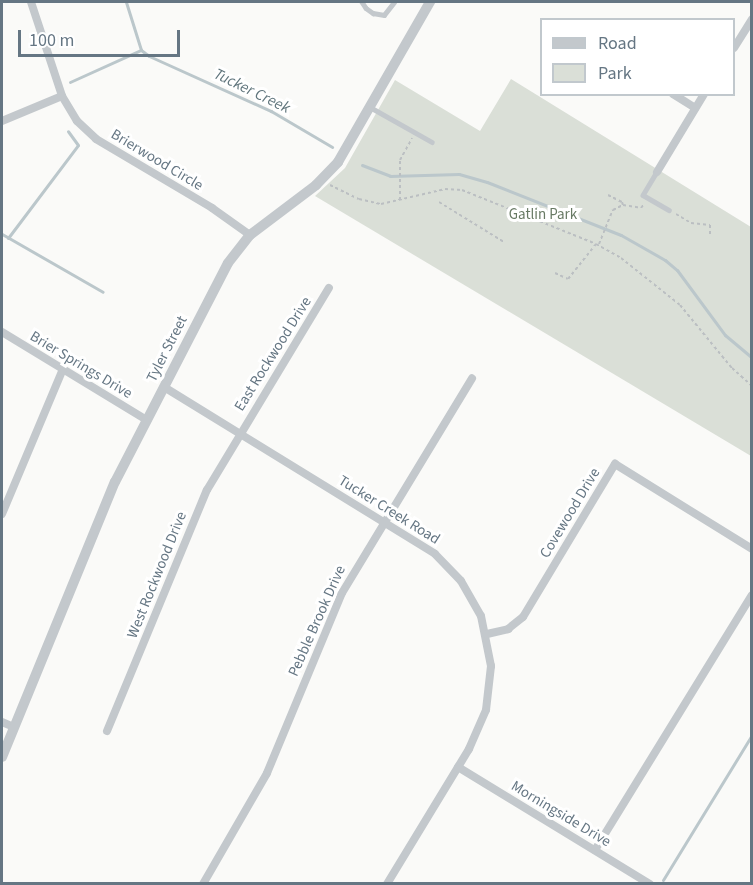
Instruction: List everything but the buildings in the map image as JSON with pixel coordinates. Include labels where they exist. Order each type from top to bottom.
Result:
[{"type":"street","name":"Brierwood Circle","points":[[31,2],[62,96],[77,121],[96,139],[212,208],[250,235]]},
{"type":"street","name":"Tyler Street","points":[[2,757],[100,515],[228,263],[250,235],[328,173],[342,155],[430,2]]},
{"type":"street","points":[[735,46],[752,20]]},
{"type":"street","points":[[2,122],[62,96]]},
{"type":"street","points":[[676,96],[695,108]]},
{"type":"street","points":[[657,172],[703,96]]},
{"type":"street","name":"East Rockwood Drive","points":[[240,433],[329,288]]},
{"type":"street","name":"Brier Springs Drive","points":[[2,332],[147,420]]},
{"type":"street","points":[[2,514],[63,369]]},
{"type":"street","name":"Pebble Brook Drive","points":[[203,884],[267,773],[342,593],[472,378]]},
{"type":"street","name":"Tucker Creek Road","points":[[164,387],[435,555],[448,566],[471,597],[487,634],[491,666],[486,710],[479,730],[458,767],[387,884]]},
{"type":"street","name":"West Rockwood Drive","points":[[107,732],[196,515],[240,433]]},
{"type":"street","name":"Covewood Drive","points":[[487,634],[508,629],[523,617],[615,464],[752,549]]},
{"type":"street","points":[[595,850],[752,595]]},
{"type":"street","points":[[2,722],[14,727]]},
{"type":"street","name":"Morningside Drive","points":[[458,767],[650,884]]},
{"type":"lane","points":[[362,2],[373,13],[384,15],[394,2]]},
{"type":"lane","points":[[370,107],[432,142]]},
{"type":"lane","points":[[657,172],[643,195],[669,210]]},
{"type":"path","points":[[400,200],[399,165],[407,146]]},
{"type":"path","points":[[331,185],[381,204],[445,189],[462,190],[597,245],[621,258],[680,305],[732,368],[752,386]]},
{"type":"path","points":[[608,195],[623,205],[641,208],[647,198]]},
{"type":"path","points":[[439,202],[504,242]]},
{"type":"path","points":[[555,273],[568,279],[601,239],[613,210],[623,205]]},
{"type":"path","points":[[678,216],[691,224],[710,225],[710,235]]},
{"type":"green space","name":"Gatlin Park","points":[[511,79],[751,227],[751,456],[315,196],[345,168],[395,80],[480,131]]},
{"type":"waterway","name":"Tucker Creek","points":[[126,2],[141,50],[149,56],[271,111],[332,147]]},
{"type":"waterway","points":[[70,82],[141,50]]},
{"type":"waterway","points":[[8,238],[78,145],[68,131]]},
{"type":"waterway","name":"Tucker Creek","points":[[362,165],[390,176],[459,174],[487,182],[621,235],[665,260],[677,270],[725,335],[752,358]]},
{"type":"waterway","points":[[2,234],[103,292]]},
{"type":"waterway","points":[[663,880],[752,735]]}]
